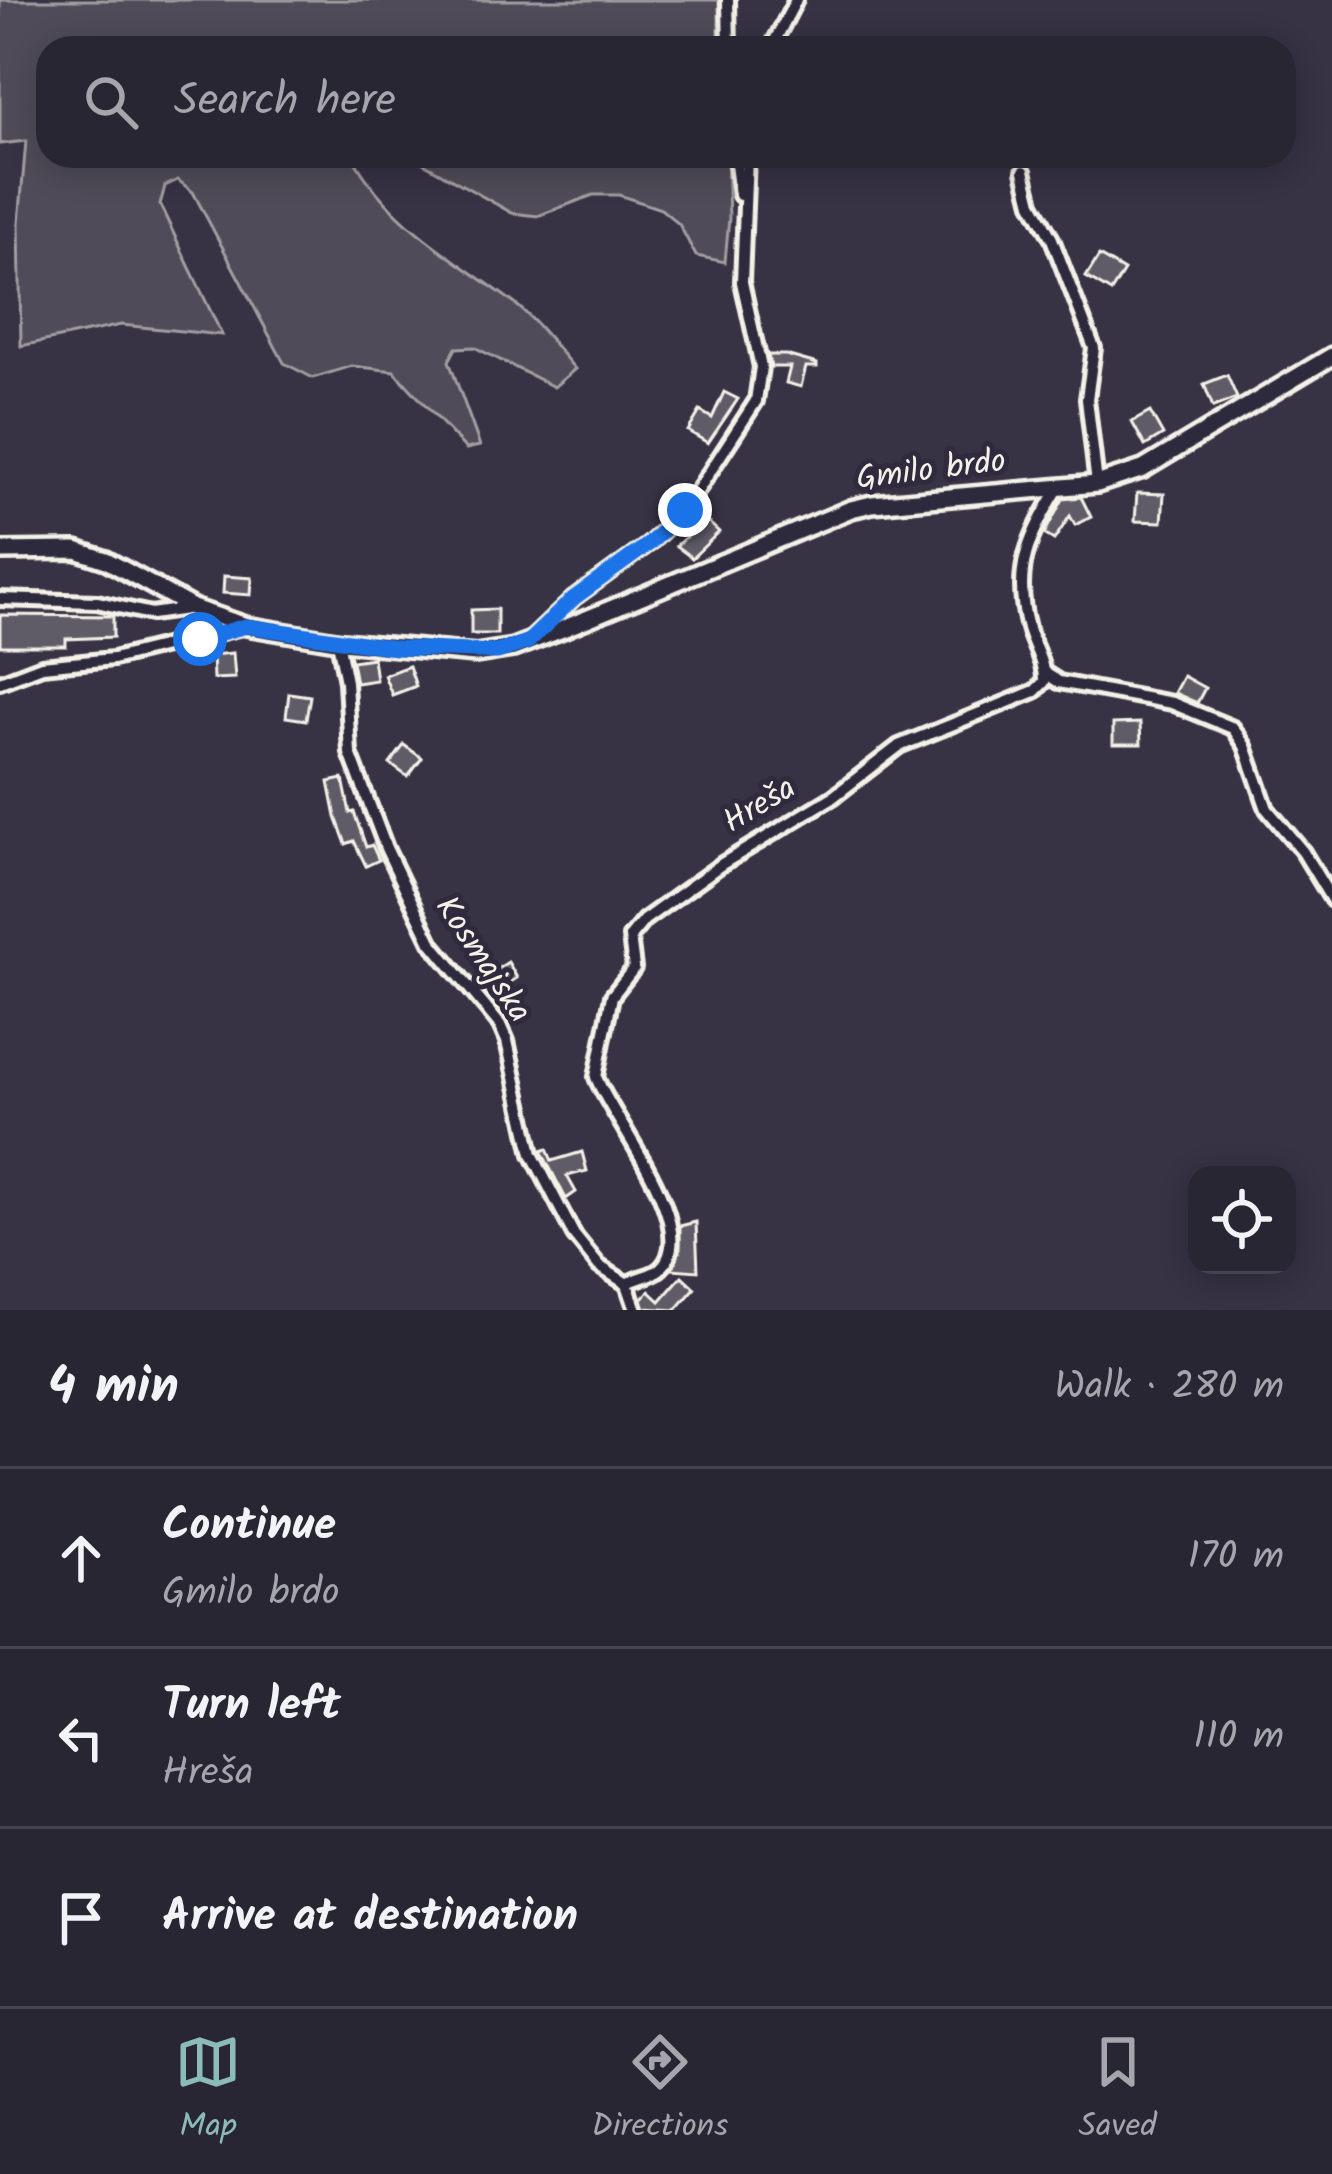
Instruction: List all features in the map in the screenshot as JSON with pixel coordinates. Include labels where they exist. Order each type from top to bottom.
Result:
[{"type":"main road","name":"Gmilo brdo","points":[[246,626],[338,641],[497,652],[851,509],[1097,484],[1143,469],[1332,356]]},
{"type":"main road","points":[[0,551],[76,550],[106,560],[193,608],[246,626]]},
{"type":"street","points":[[728,0],[729,36]]},
{"type":"street","points":[[778,36],[796,0]]},
{"type":"street","points":[[736,168],[743,209]]},
{"type":"street","points":[[528,642],[574,598],[649,544],[685,510],[755,401],[761,367],[742,282],[746,168]]},
{"type":"street","points":[[1024,171],[1039,220],[1052,239],[1094,348],[1087,399],[1097,484]]},
{"type":"street","points":[[1059,488],[1031,531],[1022,577],[1025,618],[1045,673],[1059,682],[1172,703],[1233,728],[1245,746],[1267,809],[1303,852],[1332,900]]},
{"type":"street","points":[[0,599],[98,602],[151,614],[193,608]]},
{"type":"street","points":[[0,682],[42,666],[113,659],[246,626]]},
{"type":"street","name":"Kosmajska","points":[[338,641],[346,682],[347,731],[358,780],[418,920],[500,1025],[532,1154],[574,1235],[599,1266],[627,1284],[636,1310]]},
{"type":"street","name":"Hreša","points":[[627,1284],[659,1270],[667,1261],[669,1215],[601,1091],[596,1066],[612,996],[634,968],[630,938],[644,920],[754,844],[833,797],[899,746],[1028,696],[1044,682],[1045,673]]},
{"type":"shaded area","points":[[0,0],[719,0],[719,36],[36,36],[36,168],[360,168],[403,220],[528,315],[575,369],[554,387],[474,347],[456,348],[449,361],[480,446],[466,449],[394,371],[352,366],[313,378],[284,363],[193,192],[178,180],[165,186],[160,205],[222,335],[121,325],[21,346],[19,223],[26,141],[0,144]]},
{"type":"shaded area","points":[[432,168],[727,168],[725,262],[696,256],[679,224],[661,209],[619,195],[593,195],[538,216],[512,213]]},
{"type":"building","points":[[1099,256],[1124,271],[1111,292],[1086,277]]},
{"type":"building","points":[[768,355],[786,355],[817,367],[806,367],[801,387],[786,383],[790,367],[771,367]]},
{"type":"building","points":[[1227,375],[1237,398],[1213,407],[1204,384]]},
{"type":"building","points":[[724,392],[738,399],[708,443],[688,431],[700,411],[712,418]]},
{"type":"building","points":[[1150,412],[1163,435],[1145,446],[1132,422]]},
{"type":"building","points":[[1137,493],[1164,494],[1162,522],[1135,521]]},
{"type":"building","points":[[1081,497],[1091,517],[1075,525],[1070,516],[1054,540],[1044,534],[1063,499]]},
{"type":"building","points":[[705,519],[719,532],[692,558],[676,546]]},
{"type":"building","points":[[224,576],[252,578],[251,595],[223,593]]},
{"type":"building","points":[[497,609],[497,634],[471,634],[471,610]]},
{"type":"building","points":[[0,615],[113,616],[113,637],[66,639],[66,646],[0,646]]},
{"type":"building","points":[[233,653],[235,678],[213,679],[212,655]]},
{"type":"building","points":[[373,658],[376,680],[356,683],[352,661]]},
{"type":"building","points":[[409,666],[416,686],[392,695],[384,675]]},
{"type":"building","points":[[1183,676],[1205,688],[1197,703],[1174,693]]},
{"type":"building","points":[[289,693],[310,696],[306,720],[286,717]]},
{"type":"building","points":[[1140,723],[1141,744],[1113,744],[1113,724]]},
{"type":"building","points":[[404,745],[422,758],[408,777],[390,764]]},
{"type":"building","points":[[343,779],[350,813],[354,812],[366,847],[372,845],[379,860],[366,866],[354,841],[346,844],[336,817],[329,782]]},
{"type":"building","points":[[508,962],[517,978],[496,991],[486,976]]},
{"type":"building","points":[[547,1149],[552,1161],[582,1152],[587,1171],[567,1176],[576,1192],[566,1199],[541,1151]]},
{"type":"building","points":[[696,1222],[698,1271],[671,1269],[680,1251],[680,1226]]},
{"type":"building","points":[[682,1276],[695,1288],[676,1310],[645,1308],[642,1299],[649,1291],[660,1301]]},
{"type":"route","points":[[200,639],[246,626],[396,648],[497,652],[528,642],[574,598],[649,544],[685,510]]}]
